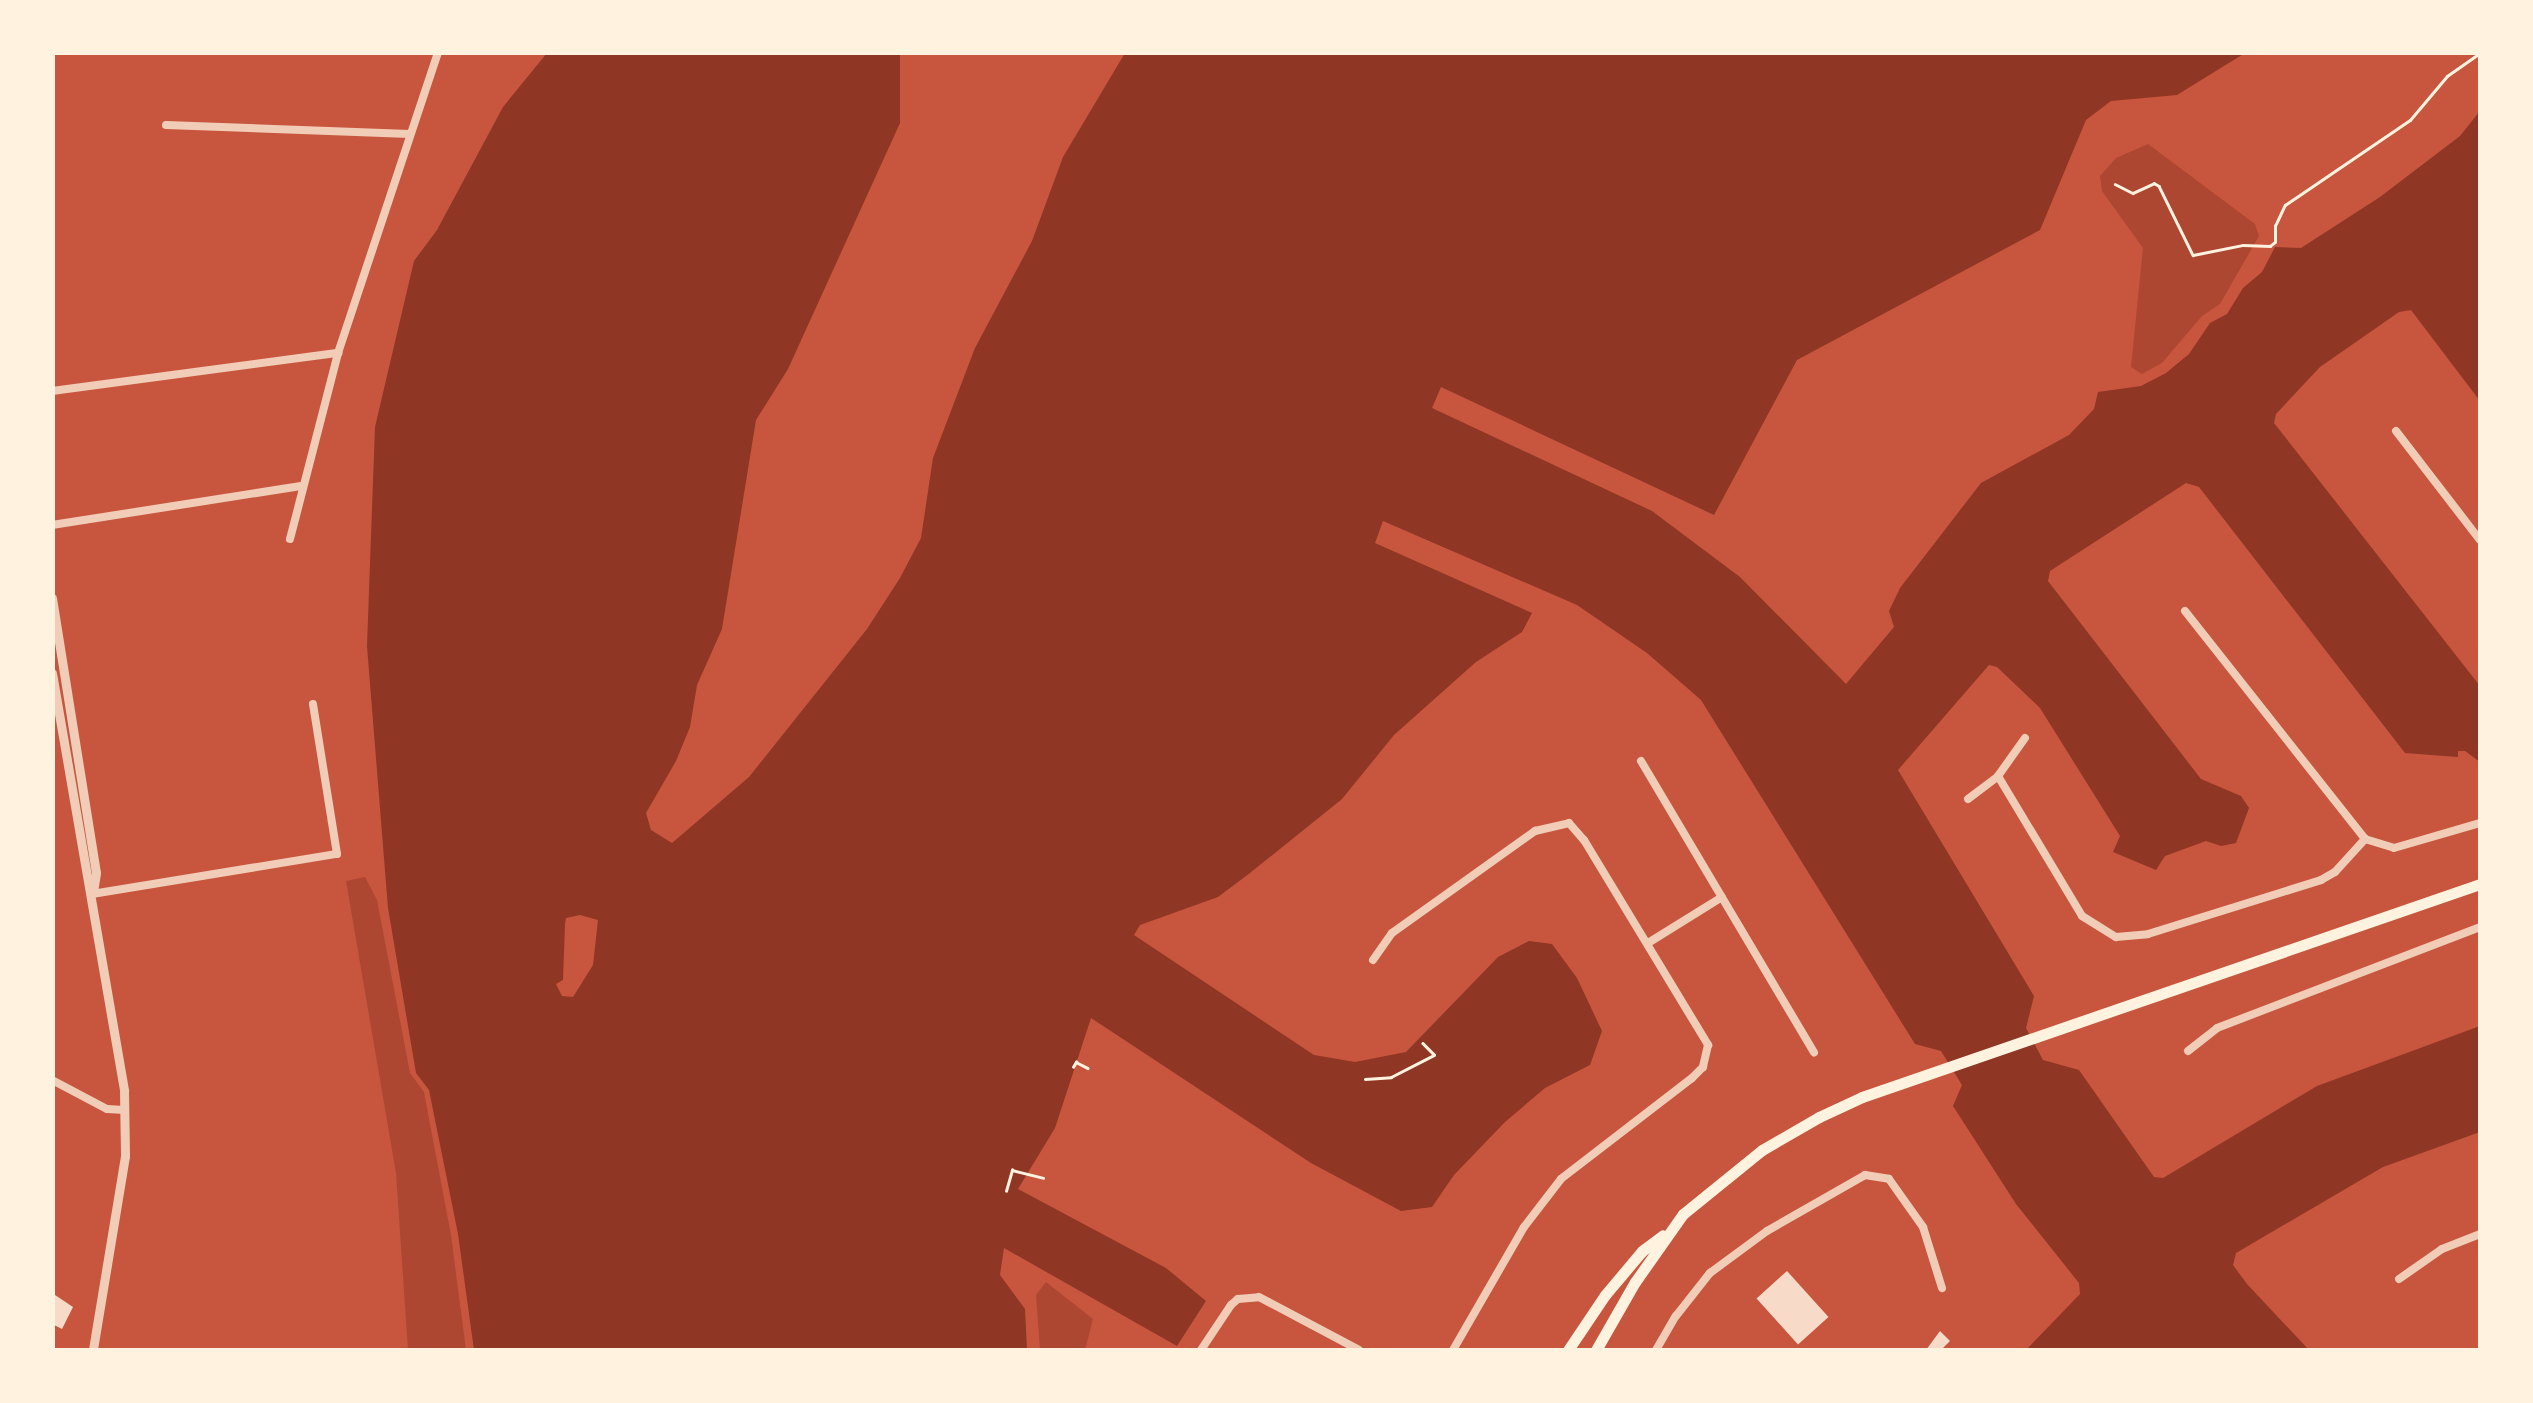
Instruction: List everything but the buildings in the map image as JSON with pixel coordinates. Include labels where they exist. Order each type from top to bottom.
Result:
[{"type":"main road","points":[[1572,1349],[1642,1250],[1668,1231],[1698,1199],[1762,1150],[1862,1097],[2480,884]]},
{"type":"main road","points":[[1596,1350],[1668,1231]]},
{"type":"street","points":[[290,540],[338,353],[438,52]]},
{"type":"street","points":[[166,125],[410,134]]},
{"type":"street","points":[[52,391],[338,353]]},
{"type":"street","points":[[2396,431],[2480,540]]},
{"type":"street","points":[[52,524],[301,486]]},
{"type":"street","points":[[52,598],[57,663],[96,873],[92,894]]},
{"type":"street","points":[[2184,611],[2365,839],[2394,848],[2480,823]]},
{"type":"street","points":[[52,673],[84,873],[92,894],[125,1110],[119,1201],[93,1350]]},
{"type":"street","points":[[92,894],[337,854],[313,704]]},
{"type":"street","points":[[1968,799],[1998,776],[2025,738]]},
{"type":"street","points":[[1641,761],[1814,1052]]},
{"type":"street","points":[[1998,776],[2082,916],[2116,937],[2148,934],[2322,880],[2335,872],[2365,839]]},
{"type":"street","points":[[1373,960],[1392,934],[1535,830],[1569,823],[1584,840],[1708,1045],[1703,1067],[1561,1178],[1524,1227],[1454,1350]]},
{"type":"street","points":[[1648,943],[1722,897]]},
{"type":"street","points":[[2188,1051],[2217,1028],[2480,927]]},
{"type":"street","points":[[52,1080],[107,1109],[125,1110]]},
{"type":"street","points":[[1656,1350],[1676,1316],[1710,1273],[1767,1231],[1865,1175],[1890,1178],[1923,1227],[1942,1288]]},
{"type":"street","points":[[2399,1279],[2442,1249],[2480,1234]]},
{"type":"street","points":[[1200,1350],[1231,1305],[1238,1299],[1259,1297],[1358,1350]]},
{"type":"path","points":[[2115,184],[2132,194],[2154,184],[2159,186],[2192,255],[2275,242],[2275,226],[2286,205],[2410,120],[2447,76],[2480,53]]},
{"type":"path","points":[[1365,1079],[1391,1076],[1434,1055],[1423,1044]]},
{"type":"path","points":[[1072,1067],[1076,1062],[1088,1068]]},
{"type":"path","points":[[1006,1191],[1012,1170],[1043,1178]]},
{"type":"shaded area","points":[[547,53],[900,53],[900,123],[788,369],[756,420],[722,629],[697,685],[690,727],[676,761],[646,813],[651,830],[672,843],[749,777],[867,629],[900,578],[921,538],[933,458],[975,348],[1032,241],[1063,157],[1125,53],[2245,53],[2177,95],[2111,101],[2086,120],[2040,230],[1797,360],[1714,515],[1441,387],[1432,408],[1652,511],[1740,577],[1846,684],[1894,627],[1889,611],[1900,588],[1981,483],[2069,435],[2094,409],[2098,392],[2141,386],[2166,373],[2189,354],[2210,323],[2227,314],[2243,288],[2262,272],[2275,247],[2301,248],[2380,197],[2460,136],[2480,111],[2480,401],[2411,310],[2399,312],[2320,367],[2276,414],[2274,423],[2480,686],[2480,762],[2465,751],[2458,751],[2458,757],[2405,753],[2199,487],[2186,483],[2050,571],[2048,581],[2201,779],[2241,796],[2249,808],[2236,843],[2221,846],[2206,841],[2165,856],[2156,870],[2113,852],[2120,836],[2040,708],[1997,667],[1989,665],[1898,770],[2034,996],[2026,1028],[2043,1060],[2079,1070],[2154,1177],[2163,1178],[2317,1086],[2480,1026],[2480,1132],[2383,1167],[2236,1253],[2233,1265],[2247,1284],[2309,1350],[2026,1350],[2080,1294],[2079,1283],[2016,1204],[1953,1106],[1962,1085],[1941,1051],[1915,1044],[1701,700],[1647,653],[1577,605],[1383,521],[1375,543],[1532,613],[1522,632],[1476,662],[1394,735],[1342,799],[1250,873],[1218,897],[1140,925],[1134,935],[1314,1055],[1355,1062],[1406,1052],[1498,957],[1529,941],[1552,944],[1577,978],[1602,1031],[1590,1065],[1545,1088],[1505,1122],[1454,1175],[1432,1207],[1401,1211],[1311,1163],[1091,1018],[1055,1128],[1018,1189],[1166,1268],[1206,1301],[1177,1346],[1004,1248],[1000,1275],[1025,1309],[1027,1350],[474,1350],[458,1234],[429,1090],[416,1073],[388,908],[367,646],[375,427],[414,261],[437,230],[503,107]],"holes":[[[580,915],[598,920],[593,965],[573,997],[562,996],[556,984],[563,980],[566,918]]]},
{"type":"shaded area","points":[[2148,144],[2255,224],[2259,236],[2220,304],[2202,316],[2162,363],[2142,374],[2131,367],[2143,248],[2102,191],[2100,176],[2116,158]]},
{"type":"shaded area","points":[[365,877],[377,900],[410,1073],[424,1092],[451,1235],[466,1350],[408,1350],[396,1173],[346,881]]},
{"type":"shaded area","points":[[1046,1282],[1093,1319],[1085,1350],[1040,1350],[1036,1295]]}]
